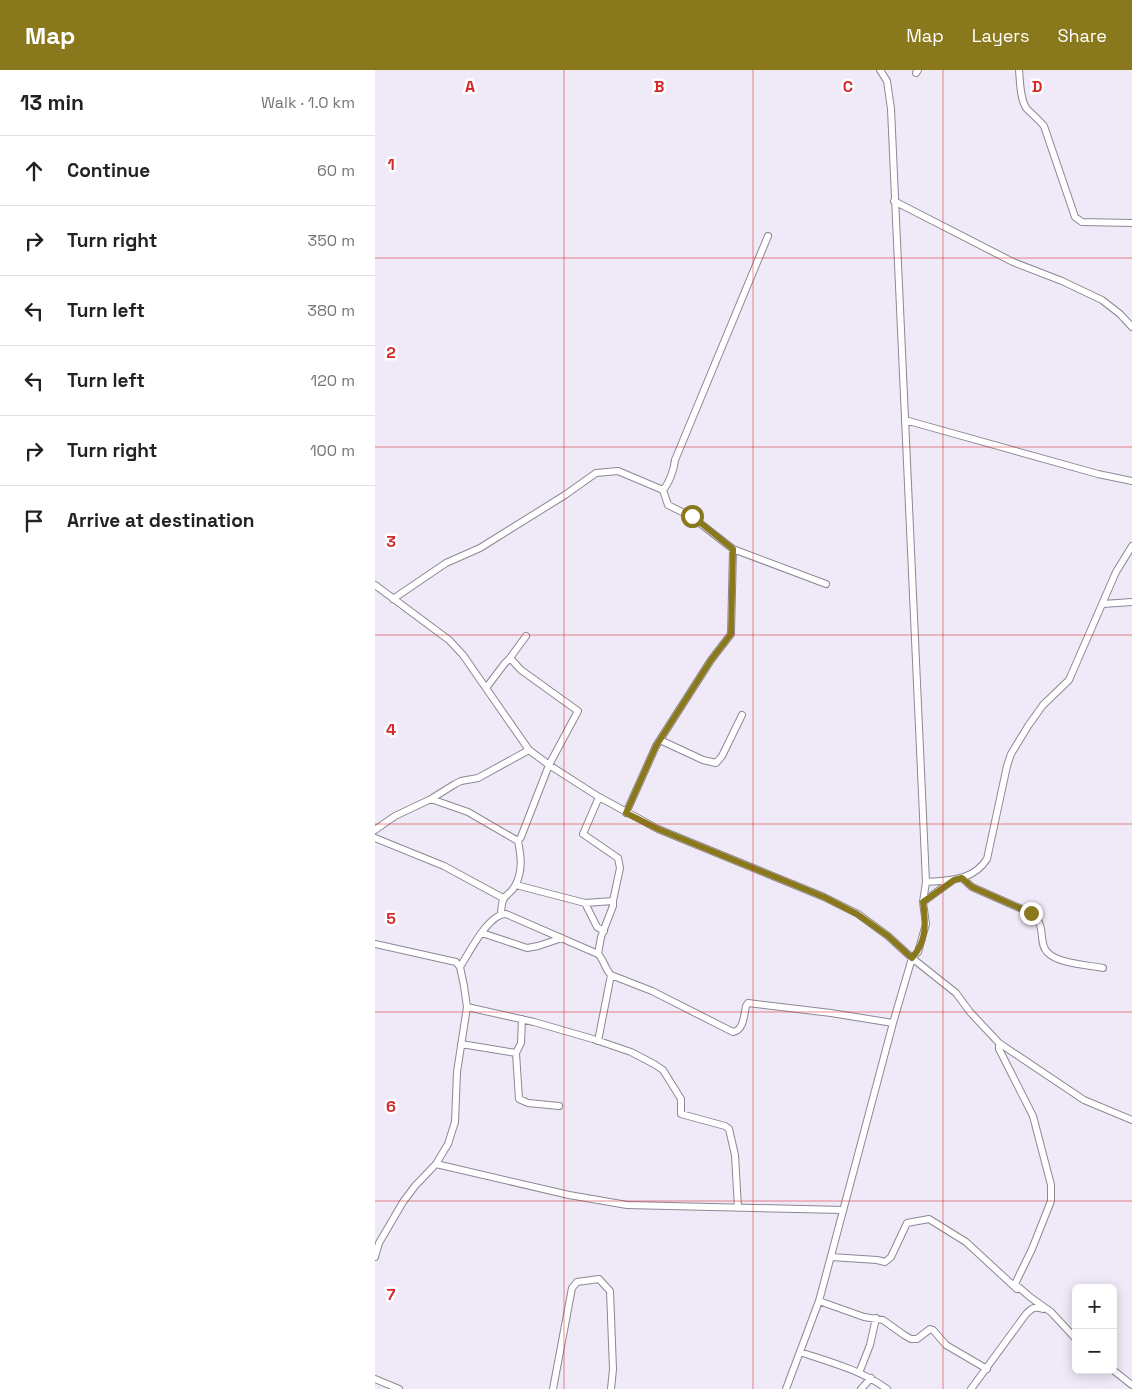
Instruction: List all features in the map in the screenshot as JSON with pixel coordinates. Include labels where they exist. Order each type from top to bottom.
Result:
[{"type":"street","points":[[786,1389],[819,1301],[893,1023],[912,958],[918,952],[926,924],[923,902],[926,882],[890,92],[887,81],[880,70]]},
{"type":"street","points":[[1019,70],[1021,91],[1026,108],[1036,115],[1044,126],[1075,218],[1082,222],[1132,223]]},
{"type":"street","points":[[894,201],[1013,262],[1102,300],[1120,314],[1132,327]]},
{"type":"street","points":[[663,490],[675,467],[675,460],[768,236]]},
{"type":"street","points":[[905,420],[1080,469],[1132,481]]},
{"type":"street","points":[[393,599],[446,563],[481,548],[596,473],[618,470],[663,490],[668,505],[692,516],[733,549],[826,584]]},
{"type":"street","points":[[926,882],[962,878],[982,867],[987,859],[1011,754],[1043,706],[1069,680],[1084,641],[1103,604],[1116,572],[1132,546]]},
{"type":"street","points":[[626,813],[656,746],[711,660],[731,634],[733,549]]},
{"type":"street","points":[[375,585],[449,640],[463,656],[529,750],[549,766],[626,813],[658,829],[824,897],[857,914],[888,936],[956,993],[970,1012],[999,1042],[1084,1100],[1132,1120]]},
{"type":"street","points":[[1103,604],[1132,602]]},
{"type":"street","points":[[486,688],[526,636]]},
{"type":"street","points":[[501,914],[503,898],[516,885],[522,863],[518,841],[549,766],[579,712],[521,670],[510,658]]},
{"type":"street","points":[[660,740],[703,760],[716,763],[722,756],[743,715]]},
{"type":"street","points":[[375,830],[395,816],[431,799],[455,784],[478,778],[529,750]]},
{"type":"street","points":[[598,954],[613,906],[620,868],[617,858],[583,834],[599,797]]},
{"type":"street","points":[[431,799],[468,812],[518,841]]},
{"type":"street","points":[[375,838],[438,863],[503,898]]},
{"type":"street","points":[[962,878],[972,887],[1031,913],[1041,924],[1044,946],[1048,952],[1057,958],[1103,968]]},
{"type":"street","points":[[923,902],[954,880]]},
{"type":"street","points":[[516,885],[585,903],[613,901]]},
{"type":"street","points":[[585,903],[597,927],[604,931]]},
{"type":"street","points":[[460,967],[490,921],[501,914],[506,914],[598,954],[611,976],[652,991],[733,1032],[741,1028],[748,1003],[893,1023]]},
{"type":"street","points":[[482,933],[527,948],[562,938]]},
{"type":"street","points":[[375,944],[456,962],[460,967],[467,1007],[457,1072],[455,1122],[448,1144],[437,1164],[415,1186],[403,1202],[379,1243],[375,1257]]},
{"type":"street","points":[[597,1041],[611,976]]},
{"type":"street","points":[[467,1007],[522,1019],[597,1041],[631,1052],[663,1070],[681,1099],[681,1114],[725,1126],[729,1129],[735,1155],[738,1208]]},
{"type":"street","points":[[522,1019],[521,1043],[516,1053],[519,1099],[528,1103],[559,1106]]},
{"type":"street","points":[[999,1042],[999,1049],[1033,1116],[1051,1184],[1051,1201],[1015,1284],[1051,1312],[1072,1335]]},
{"type":"street","points":[[461,1044],[516,1053]]},
{"type":"street","points":[[437,1164],[569,1195],[627,1205],[843,1210]]},
{"type":"street","points":[[831,1257],[885,1262],[891,1257],[907,1223],[929,1219],[966,1242],[1037,1306],[1051,1312]]},
{"type":"street","points":[[553,1389],[572,1288],[577,1282],[599,1279],[610,1291],[613,1369],[611,1389]]},
{"type":"street","points":[[819,1301],[864,1317],[883,1320],[904,1335],[915,1339],[929,1329],[933,1330],[946,1345],[987,1369]]},
{"type":"street","points":[[971,1389],[1026,1314],[1033,1307],[1037,1306]]},
{"type":"street","points":[[859,1373],[876,1318]]},
{"type":"street","points":[[800,1352],[871,1378],[887,1389]]},
{"type":"street","points":[[1117,1373],[1131,1382]]},
{"type":"street","points":[[861,1389],[871,1378]]},
{"type":"street","points":[[375,1379],[399,1389]]},
{"type":"route","points":[[692,516],[733,549],[731,634],[711,660],[656,746],[626,813],[658,829],[824,897],[857,914],[888,936],[912,958],[918,952],[926,924],[923,902],[954,880],[962,878],[972,887],[1031,913]]}]
